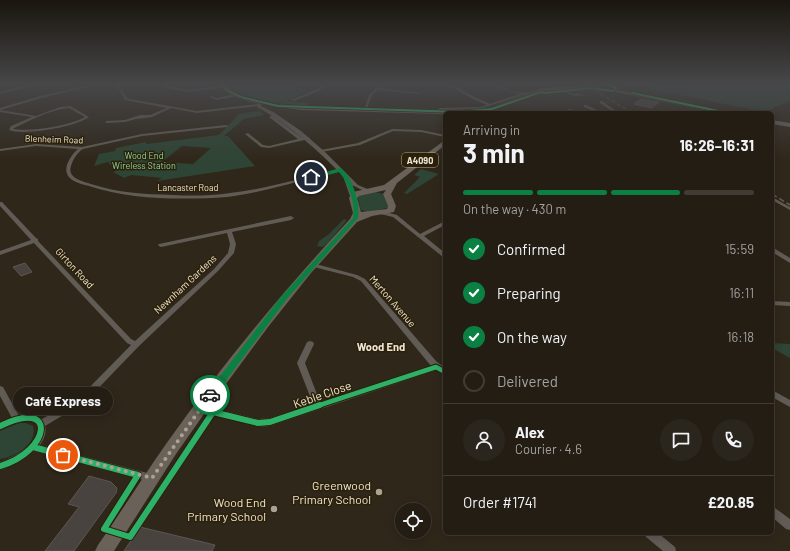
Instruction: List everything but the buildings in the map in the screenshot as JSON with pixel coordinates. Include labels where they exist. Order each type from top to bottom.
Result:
[{"type":"main road","points":[[355,110],[443,111]]},
{"type":"main road","points":[[774,122],[790,125]]},
{"type":"main road","name":"A4090","points":[[377,190],[384,189],[397,181],[443,144]]},
{"type":"main road","name":"A4090","points":[[387,194],[397,181]]},
{"type":"main road","points":[[368,191],[385,191],[392,206],[391,210],[359,217],[355,208],[354,196],[359,192],[368,191]]},
{"type":"main road","points":[[104,551],[152,478],[201,408],[258,331],[312,265],[355,208]]},
{"type":"street","points":[[0,110],[36,117]]},
{"type":"street","points":[[56,110],[15,125],[12,127],[12,130],[21,131],[84,120],[87,116],[75,110]]},
{"type":"street","points":[[107,122],[125,121],[151,116],[167,110]]},
{"type":"street","points":[[182,110],[197,112],[215,110]]},
{"type":"street","points":[[269,110],[321,151],[358,188],[368,191]]},
{"type":"street","points":[[569,110],[575,111]]},
{"type":"street","name":"Blenheim Road","points":[[0,150],[36,145],[82,148],[142,135],[226,126]]},
{"type":"street","points":[[321,151],[359,144],[392,130],[421,131],[443,136]]},
{"type":"street","points":[[247,134],[262,146],[268,147],[305,139]]},
{"type":"street","name":"Lancaster Road","points":[[82,148],[71,160],[68,169],[69,174],[75,180],[105,190],[136,195],[192,197],[229,195],[257,190],[340,170]]},
{"type":"street","points":[[347,178],[355,208]]},
{"type":"street","points":[[774,199],[790,209]]},
{"type":"street","name":"Girton Road","points":[[0,203],[36,240],[128,342],[136,344]]},
{"type":"street","points":[[392,206],[398,218]]},
{"type":"street","points":[[382,213],[393,215],[398,218],[443,254]]},
{"type":"street","points":[[161,245],[291,218]]},
{"type":"street","points":[[420,236],[443,224]]},
{"type":"street","name":"Newnham Gardens","points":[[136,344],[231,253],[233,244],[229,231]]},
{"type":"street","points":[[0,253],[36,240]]},
{"type":"street","points":[[774,250],[790,262]]},
{"type":"street","name":"Merton Avenue","points":[[312,265],[355,276],[363,280],[436,366],[443,371]]},
{"type":"street","points":[[774,303],[790,304]]},
{"type":"street","points":[[41,424],[82,400],[136,344]]},
{"type":"street","points":[[310,344],[301,363],[318,406]]},
{"type":"street","name":"Keble Close","points":[[201,408],[258,423],[270,422],[436,366]]},
{"type":"street","points":[[0,389],[17,419]]},
{"type":"street","points":[[774,394],[790,404]]},
{"type":"street","points":[[0,426],[17,419],[31,418],[38,420],[42,429],[40,437],[33,447],[20,457],[0,466]]},
{"type":"street","points":[[33,447],[152,478]]},
{"type":"street","points":[[774,513],[790,525]]},
{"type":"street","points":[[652,535],[671,551]]},
{"type":"green space","points":[[752,110],[772,110],[770,111]]},
{"type":"green space","name":"Wood End Wireless Station","points":[[260,111],[264,115],[244,119],[224,136],[228,136],[255,166],[157,181],[162,178],[131,175],[124,178],[113,172],[116,171],[108,162],[94,166],[99,154],[115,151],[116,148],[146,142],[146,144],[219,135],[239,114]],"holes":[[[182,146],[211,148],[193,164],[162,162]]]},
{"type":"green space","points":[[421,169],[439,174],[407,194],[404,193],[420,177],[414,175]]},
{"type":"green space","points":[[375,192],[383,194],[388,206],[387,208],[369,212],[361,210],[357,196]]},
{"type":"green space","points":[[344,219],[347,220],[327,244],[323,247],[317,246],[319,241],[329,234]]},
{"type":"green space","points":[[774,343],[790,344],[790,358],[774,349]]},
{"type":"green space","points":[[19,423],[26,423],[33,426],[34,433],[29,444],[12,456],[0,459],[0,431]]},
{"type":"railway","points":[[774,195],[790,205]]},
{"type":"cycle path","points":[[376,110],[443,112]]},
{"type":"cycle path","points":[[470,111],[484,110]]},
{"type":"cycle path","points":[[712,110],[718,111]]},
{"type":"cycle path","points":[[33,447],[138,475],[104,529],[130,537],[213,412],[258,423],[270,422],[436,367],[443,371]]},
{"type":"cycle path","points":[[0,426],[17,419],[31,418],[37,419],[41,423],[42,429],[38,442],[27,453],[0,466]]},
{"type":"way so far","points":[[63,455],[152,478],[210,395]]},
{"type":"place","name":"Café Express","points":[[63,455]]},
{"type":"place","name":"Greenwood Primary School","points":[[379,492]]},
{"type":"place","name":"Wood End Primary School","points":[[274,509]]},
{"type":"district","name":"Wood End","points":[[381,346]]},
{"type":"route","points":[[210,395],[284,299],[324,252],[356,218],[353,198],[347,178],[340,170],[311,177]]}]
